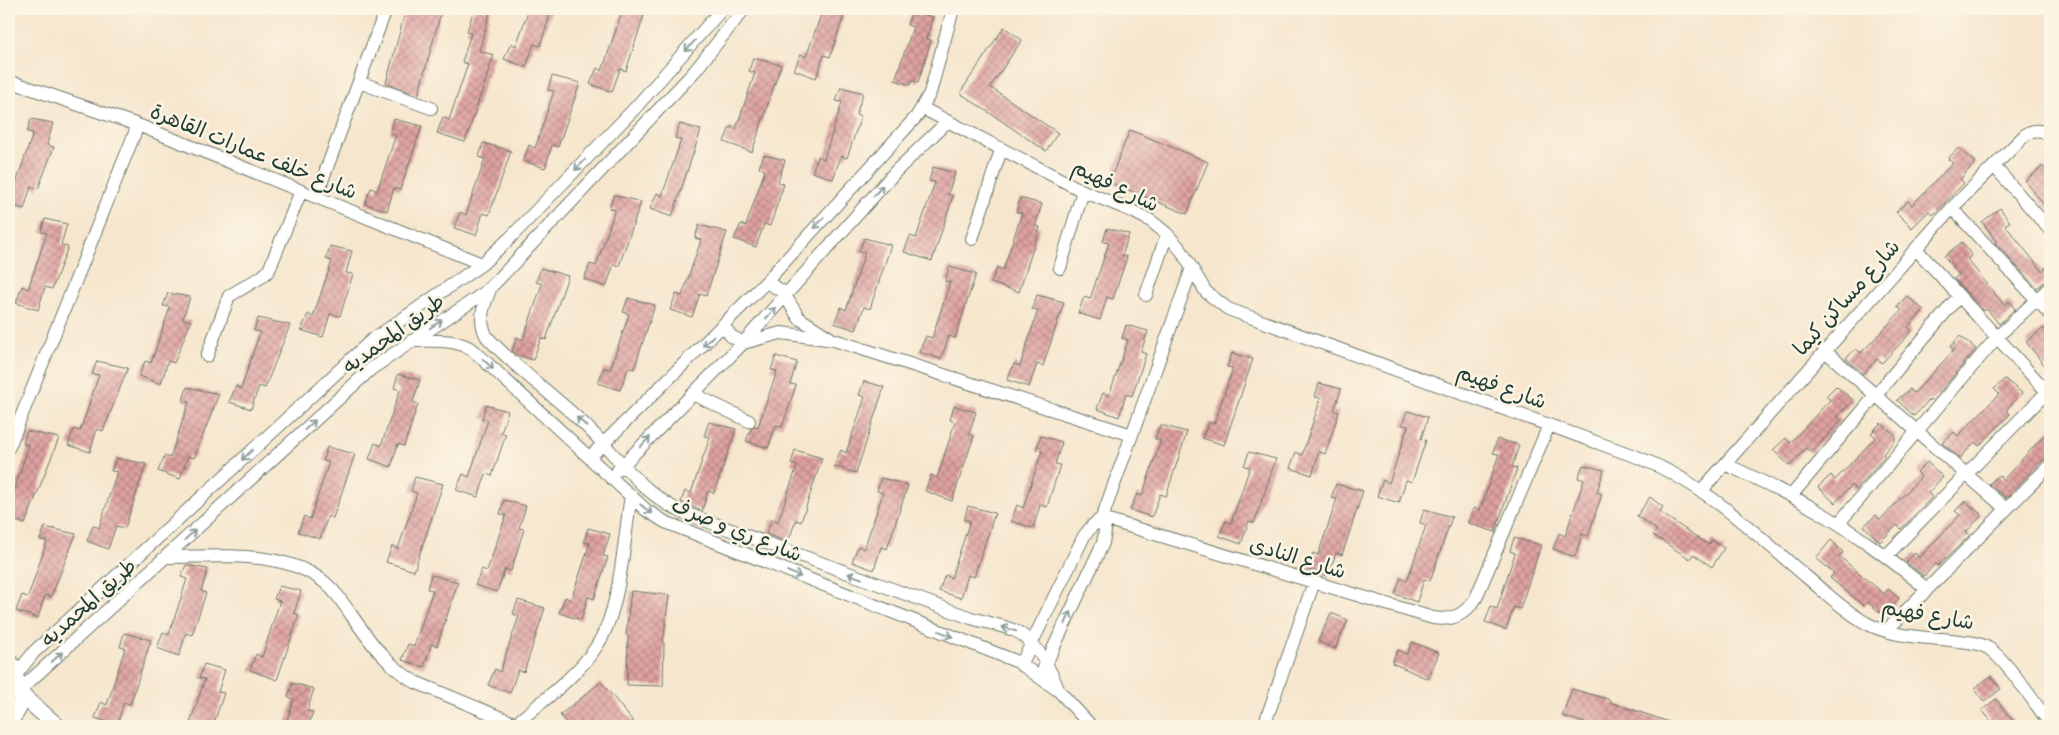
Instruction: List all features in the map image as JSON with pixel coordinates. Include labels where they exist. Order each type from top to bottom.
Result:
[{"type":"street","points":[[316,197],[386,9]]},
{"type":"street","name":"طريق المحمديه","points":[[12,672],[361,350],[384,331],[441,294],[482,264],[636,107],[722,9]]},
{"type":"street","name":"طريق المحمديه","points":[[21,692],[371,369],[491,287],[694,72],[744,9]]},
{"type":"street","points":[[590,457],[766,282],[922,108],[932,87],[953,9]]},
{"type":"street","name":"شارع خلف عمارات القاهرة","points":[[9,81],[138,125],[482,264]]},
{"type":"street","points":[[359,82],[431,108]]},
{"type":"street","name":"شارع فهيم","points":[[922,108],[1083,191],[1132,211],[1150,221],[1167,234],[1181,250],[1206,292],[1228,309],[1654,463],[1702,490],[1853,615],[1886,631],[1909,636],[1973,643],[1989,648],[2000,659],[2050,724]]},
{"type":"street","points":[[611,477],[743,343],[896,171],[947,122]]},
{"type":"street","points":[[9,447],[15,414],[138,125]]},
{"type":"street","name":"شارع مساكن كيما","points":[[1702,490],[1952,208],[2025,135],[2038,130],[2050,136]]},
{"type":"street","points":[[972,239],[1001,150]]},
{"type":"street","points":[[1994,166],[2050,230]]},
{"type":"street","points":[[207,356],[229,296],[269,270],[302,191]]},
{"type":"street","points":[[1060,268],[1083,191]]},
{"type":"street","points":[[1952,208],[2050,314]]},
{"type":"street","points":[[1146,295],[1167,234]]},
{"type":"street","points":[[1886,556],[2049,393],[1916,249]]},
{"type":"street","points":[[1021,665],[1084,536],[1102,518],[1192,268]]},
{"type":"street","points":[[766,282],[777,287],[786,296],[799,318],[834,340]]},
{"type":"street","name":"شارع ري و صرف","points":[[491,287],[481,313],[481,322],[487,337],[589,429],[651,494],[682,512],[972,618],[1014,630],[1024,636],[1046,663],[1059,692]]},
{"type":"street","points":[[1839,523],[1997,337],[2050,287]]},
{"type":"street","points":[[441,294],[456,312]]},
{"type":"street","points":[[1792,496],[1959,296]]},
{"type":"street","points":[[723,325],[731,336],[743,343],[781,333],[834,340],[1132,435]]},
{"type":"street","name":"شارع ري و صرف","points":[[411,341],[450,341],[472,350],[646,510],[675,527],[1021,665],[1059,692],[1090,726]]},
{"type":"street","points":[[1825,351],[2006,509]]},
{"type":"street","points":[[692,394],[750,421]]},
{"type":"street","name":"شارع النادى","points":[[1102,518],[1443,620],[1462,614],[1476,598],[1549,424]]},
{"type":"street","points":[[1725,464],[1792,496],[1839,523],[1886,556],[1927,589]]},
{"type":"street","points":[[1886,631],[2050,465]]},
{"type":"street","points":[[166,557],[251,557],[287,564],[315,574],[327,583],[374,647],[399,673],[415,682],[514,725],[587,659],[607,628],[617,592],[630,495]]},
{"type":"street","points":[[1039,677],[1103,543],[1105,530],[1102,518]]},
{"type":"street","points":[[1264,726],[1314,582]]},
{"type":"street","points":[[9,658],[12,672],[21,692],[57,726]]},
{"type":"street","points":[[14,726],[9,721],[18,710],[21,692]]},
{"type":"building","points":[[406,9],[442,9],[418,95],[386,83]]},
{"type":"building","points":[[474,9],[491,9],[479,51],[494,55],[465,142],[437,133],[443,117],[449,120],[468,64],[462,62],[471,33],[467,32]]},
{"type":"building","points":[[529,9],[552,9],[540,46],[534,44],[526,67],[504,59],[511,43],[516,46]]},
{"type":"building","points":[[623,9],[646,9],[626,71],[620,69],[612,92],[590,84],[597,68],[602,71]]},
{"type":"building","points":[[823,9],[840,9],[838,13],[844,15],[830,57],[824,55],[816,78],[794,70],[801,54],[806,57]]},
{"type":"building","points":[[912,11],[933,17],[926,39],[931,40],[918,83],[912,80],[910,85],[895,80],[913,27],[907,25]]},
{"type":"building","points":[[1004,27],[1022,40],[990,87],[1058,133],[1046,151],[960,93]]},
{"type":"building","points":[[753,58],[781,65],[752,152],[724,142],[730,127],[736,129],[755,73],[749,71]]},
{"type":"building","points":[[552,76],[580,83],[558,147],[552,145],[545,168],[523,161],[529,145],[535,148],[554,91],[548,90]]},
{"type":"building","points":[[841,87],[863,93],[856,115],[861,116],[847,158],[841,156],[833,179],[812,172],[818,156],[824,159],[842,102],[836,101]]},
{"type":"building","points":[[31,119],[53,123],[47,145],[54,147],[38,189],[31,186],[24,209],[9,204],[9,186],[14,189],[33,133],[27,132]]},
{"type":"building","points":[[394,119],[422,126],[400,190],[394,188],[387,211],[365,204],[371,188],[377,191],[396,135],[390,133]]},
{"type":"building","points":[[680,124],[701,130],[672,217],[650,209],[657,193],[662,196],[681,140],[675,138]]},
{"type":"building","points":[[1130,130],[1208,162],[1187,214],[1109,182]]},
{"type":"building","points":[[483,143],[511,151],[489,215],[483,213],[476,235],[454,228],[460,212],[466,215],[485,159],[479,157]]},
{"type":"building","points":[[1958,148],[1976,162],[1960,179],[1964,183],[1933,215],[1929,211],[1912,228],[1896,212],[1908,201],[1912,205],[1953,163],[1948,159]]},
{"type":"building","points":[[764,155],[785,160],[778,182],[784,184],[770,226],[764,224],[756,247],[734,239],[741,224],[746,226],[765,170],[759,168]]},
{"type":"building","points":[[2043,166],[2050,177],[2050,212],[2025,181]]},
{"type":"building","points":[[933,167],[955,173],[948,194],[953,196],[932,261],[904,252],[910,236],[916,238],[935,182],[929,181]]},
{"type":"building","points":[[614,195],[641,202],[619,266],[614,264],[606,287],[584,279],[590,264],[596,266],[615,210],[609,208]]},
{"type":"building","points":[[1020,198],[1042,204],[1035,226],[1040,227],[1019,292],[991,283],[997,267],[1003,270],[1022,213],[1016,212]]},
{"type":"building","points":[[2000,208],[2010,222],[2005,225],[2042,271],[2050,264],[2050,279],[2037,288],[1995,243],[1997,241],[1982,222]]},
{"type":"building","points":[[45,219],[67,224],[61,245],[68,247],[52,289],[45,287],[38,310],[16,303],[22,286],[28,289],[47,233],[41,232]]},
{"type":"building","points":[[699,225],[727,232],[706,296],[700,294],[692,317],[670,310],[676,294],[682,296],[701,240],[695,238]]},
{"type":"building","points":[[1107,228],[1129,234],[1122,256],[1127,257],[1113,299],[1107,297],[1100,320],[1078,313],[1084,297],[1090,299],[1109,243],[1103,242]]},
{"type":"building","points":[[864,238],[891,245],[870,309],[864,307],[856,330],[834,323],[841,307],[846,310],[865,253],[859,252]]},
{"type":"building","points":[[1962,242],[1972,256],[1967,259],[2004,305],[2009,301],[2015,309],[1999,324],[1987,309],[1984,311],[1954,279],[1959,275],[1944,256]]},
{"type":"building","points":[[330,246],[352,251],[346,273],[353,274],[340,316],[330,314],[323,337],[301,330],[308,314],[313,317],[332,261],[326,259]]},
{"type":"building","points":[[949,267],[976,274],[955,338],[949,336],[941,359],[919,352],[926,336],[932,338],[950,282],[945,281]]},
{"type":"building","points":[[541,268],[568,276],[546,340],[541,338],[533,360],[517,355],[512,351],[517,337],[523,340],[542,284],[536,282]]},
{"type":"building","points":[[168,293],[190,297],[183,319],[191,321],[174,363],[168,361],[161,384],[139,376],[145,361],[151,363],[170,307],[163,306]]},
{"type":"building","points":[[1037,295],[1064,302],[1043,366],[1037,364],[1029,387],[1007,380],[1014,364],[1020,366],[1038,310],[1032,309]]},
{"type":"building","points":[[1907,296],[1924,310],[1908,327],[1912,331],[1882,363],[1877,359],[1863,374],[1846,358],[1856,349],[1861,353],[1902,310],[1897,306]]},
{"type":"building","points":[[628,298],[655,305],[634,369],[628,368],[620,390],[598,383],[604,367],[610,370],[629,314],[623,312]]},
{"type":"building","points":[[258,318],[290,325],[265,388],[259,386],[251,409],[229,402],[236,386],[241,389],[260,332],[254,331]]},
{"type":"building","points":[[1126,325],[1148,331],[1141,352],[1146,354],[1132,396],[1126,394],[1119,417],[1097,409],[1103,393],[1109,396],[1128,340],[1122,338]]},
{"type":"building","points":[[2044,328],[2050,337],[2050,372],[2026,342]]},
{"type":"building","points":[[1960,336],[1976,349],[1932,401],[1930,399],[1914,416],[1897,400],[1910,389],[1914,393],[1954,350],[1950,347]]},
{"type":"building","points":[[1232,353],[1253,359],[1224,445],[1202,438],[1209,422],[1214,424],[1233,368],[1227,367]]},
{"type":"building","points":[[776,356],[797,362],[790,384],[796,385],[782,427],[776,425],[768,448],[746,441],[751,429],[755,426],[758,427],[777,371],[771,370]]},
{"type":"building","points":[[97,361],[128,368],[103,431],[97,429],[90,452],[68,445],[74,429],[80,431],[99,375],[92,374]]},
{"type":"building","points":[[398,374],[420,380],[413,402],[418,404],[404,446],[398,444],[391,467],[369,459],[375,443],[381,446],[400,390],[394,388]]},
{"type":"building","points":[[2005,379],[2022,393],[2006,410],[2010,414],[1979,446],[1975,442],[1960,458],[1942,443],[1954,432],[1958,436],[1999,394],[1994,389]]},
{"type":"building","points":[[864,381],[884,387],[856,473],[834,466],[841,450],[846,453],[865,397],[859,395]]},
{"type":"building","points":[[1319,383],[1341,389],[1334,411],[1339,412],[1325,454],[1319,452],[1312,475],[1290,468],[1296,452],[1302,455],[1321,398],[1315,397]]},
{"type":"building","points":[[1836,386],[1853,400],[1837,417],[1841,420],[1811,453],[1806,448],[1790,466],[1773,450],[1786,438],[1790,443],[1830,400],[1826,396]]},
{"type":"building","points":[[187,387],[219,394],[194,458],[188,456],[180,479],[158,471],[165,455],[170,458],[189,402],[183,401]]},
{"type":"building","points":[[486,405],[508,411],[501,433],[506,434],[492,476],[486,474],[478,497],[456,490],[463,474],[469,477],[488,420],[482,419]]},
{"type":"building","points":[[954,406],[976,412],[969,434],[974,436],[952,501],[925,491],[931,475],[937,478],[955,422],[950,420]]},
{"type":"building","points":[[1407,411],[1428,417],[1421,439],[1426,440],[1412,482],[1406,480],[1399,503],[1377,496],[1383,480],[1389,483],[1408,426],[1402,425]]},
{"type":"building","points":[[709,422],[736,429],[714,493],[708,491],[702,511],[681,502],[685,491],[691,493],[710,437],[704,436]]},
{"type":"building","points":[[1881,423],[1895,435],[1895,440],[1883,454],[1885,456],[1856,490],[1852,485],[1835,503],[1818,487],[1831,475],[1835,480],[1876,437],[1871,433]]},
{"type":"building","points":[[1160,425],[1187,432],[1166,496],[1160,494],[1152,517],[1130,510],[1137,494],[1142,496],[1161,440],[1155,439]]},
{"type":"building","points":[[2050,429],[2050,457],[2044,459],[2006,498],[1989,484],[1999,475],[2003,480]]},
{"type":"building","points":[[27,431],[59,438],[25,524],[9,518],[9,506],[29,445],[23,444]]},
{"type":"building","points":[[1041,436],[1062,442],[1055,464],[1060,465],[1047,507],[1040,505],[1033,528],[1011,521],[1017,505],[1023,508],[1042,451],[1036,450]]},
{"type":"building","points":[[1497,439],[1519,445],[1512,467],[1517,468],[1495,532],[1468,523],[1474,508],[1480,510],[1499,454],[1493,453]]},
{"type":"building","points":[[327,447],[355,454],[333,518],[328,516],[320,539],[298,532],[304,516],[310,519],[329,462],[323,461]]},
{"type":"building","points":[[795,450],[822,458],[801,522],[796,520],[788,542],[766,534],[772,519],[778,522],[797,466],[791,464]]},
{"type":"building","points":[[1249,452],[1276,459],[1254,523],[1249,521],[1241,544],[1219,536],[1226,521],[1231,523],[1250,467],[1244,466]]},
{"type":"building","points":[[116,458],[146,464],[125,528],[116,526],[108,549],[87,541],[93,525],[99,528],[117,472],[111,471]]},
{"type":"building","points":[[1927,462],[1943,477],[1928,493],[1932,497],[1901,529],[1897,525],[1880,542],[1864,526],[1876,515],[1880,520],[1921,477],[1917,472]]},
{"type":"building","points":[[1583,465],[1604,470],[1597,492],[1602,494],[1588,536],[1582,534],[1575,557],[1553,549],[1559,533],[1565,536],[1584,480],[1578,478]]},
{"type":"building","points":[[415,477],[443,484],[414,571],[386,562],[392,546],[398,549],[417,493],[411,491]]},
{"type":"building","points":[[881,478],[908,485],[887,549],[881,547],[874,570],[852,562],[858,546],[864,549],[883,493],[877,491]]},
{"type":"building","points":[[1336,484],[1363,491],[1342,555],[1336,553],[1328,576],[1306,569],[1313,553],[1318,555],[1337,499],[1331,498]]},
{"type":"building","points":[[1650,497],[1663,507],[1659,512],[1709,545],[1712,540],[1724,548],[1712,567],[1693,554],[1690,559],[1653,535],[1657,530],[1637,516]]},
{"type":"building","points":[[504,500],[526,506],[519,528],[524,529],[511,571],[505,569],[497,592],[475,585],[482,569],[487,571],[506,515],[500,514]]},
{"type":"building","points":[[1965,501],[1982,515],[1966,532],[1970,535],[1938,566],[1935,564],[1924,576],[1906,562],[1915,553],[1919,558],[1960,515],[1955,511]]},
{"type":"building","points":[[968,506],[995,513],[974,577],[968,575],[961,598],[939,591],[945,575],[951,578],[970,521],[964,520]]},
{"type":"building","points":[[1424,509],[1452,517],[1430,581],[1424,579],[1417,602],[1395,594],[1401,578],[1407,581],[1426,525],[1420,523]]},
{"type":"building","points":[[45,527],[76,534],[51,597],[45,595],[38,618],[16,611],[22,595],[28,597],[47,541],[40,540]]},
{"type":"building","points":[[588,528],[610,534],[603,556],[608,557],[594,599],[588,597],[581,620],[559,613],[565,597],[571,600],[590,543],[584,542]]},
{"type":"building","points":[[1514,538],[1541,545],[1520,609],[1514,607],[1506,630],[1485,622],[1491,606],[1497,609],[1515,553],[1510,551]]},
{"type":"building","points":[[1831,540],[1843,552],[1839,556],[1884,594],[1888,589],[1899,598],[1885,616],[1867,602],[1864,606],[1830,578],[1834,573],[1816,558]]},
{"type":"building","points":[[186,565],[208,569],[201,591],[206,593],[192,635],[186,633],[179,656],[157,648],[163,632],[169,635],[187,579],[181,577]]},
{"type":"building","points":[[431,575],[458,582],[437,646],[431,644],[424,667],[402,660],[408,644],[414,646],[433,590],[427,589]]},
{"type":"building","points":[[279,586],[301,591],[294,613],[299,615],[277,680],[250,670],[256,654],[262,657],[280,601],[274,599]]},
{"type":"building","points":[[631,591],[669,595],[663,643],[663,686],[627,685],[628,636],[626,635]]},
{"type":"building","points":[[518,600],[545,608],[524,672],[518,670],[510,693],[488,685],[495,669],[500,672],[519,616],[513,614]]},
{"type":"building","points":[[1331,613],[1348,620],[1335,649],[1318,641]]},
{"type":"building","points":[[124,633],[151,640],[130,704],[124,702],[117,725],[95,718],[101,702],[107,705],[125,648],[120,647]]},
{"type":"building","points":[[1412,642],[1439,653],[1428,679],[1392,663],[1398,650],[1407,654]]},
{"type":"building","points":[[204,664],[225,670],[218,692],[224,693],[213,726],[189,726],[205,679],[199,678]]},
{"type":"building","points":[[1991,676],[2001,689],[1984,702],[1974,688]]},
{"type":"building","points":[[601,682],[637,726],[569,726],[560,715]]},
{"type":"building","points":[[293,683],[314,689],[307,711],[313,712],[308,726],[285,726],[294,699],[288,697]]},
{"type":"building","points":[[1572,689],[1611,700],[1610,702],[1675,724],[1674,726],[1584,726],[1585,723],[1562,716]]},
{"type":"building","points":[[1996,699],[2017,726],[1995,726],[1982,710]]}]
